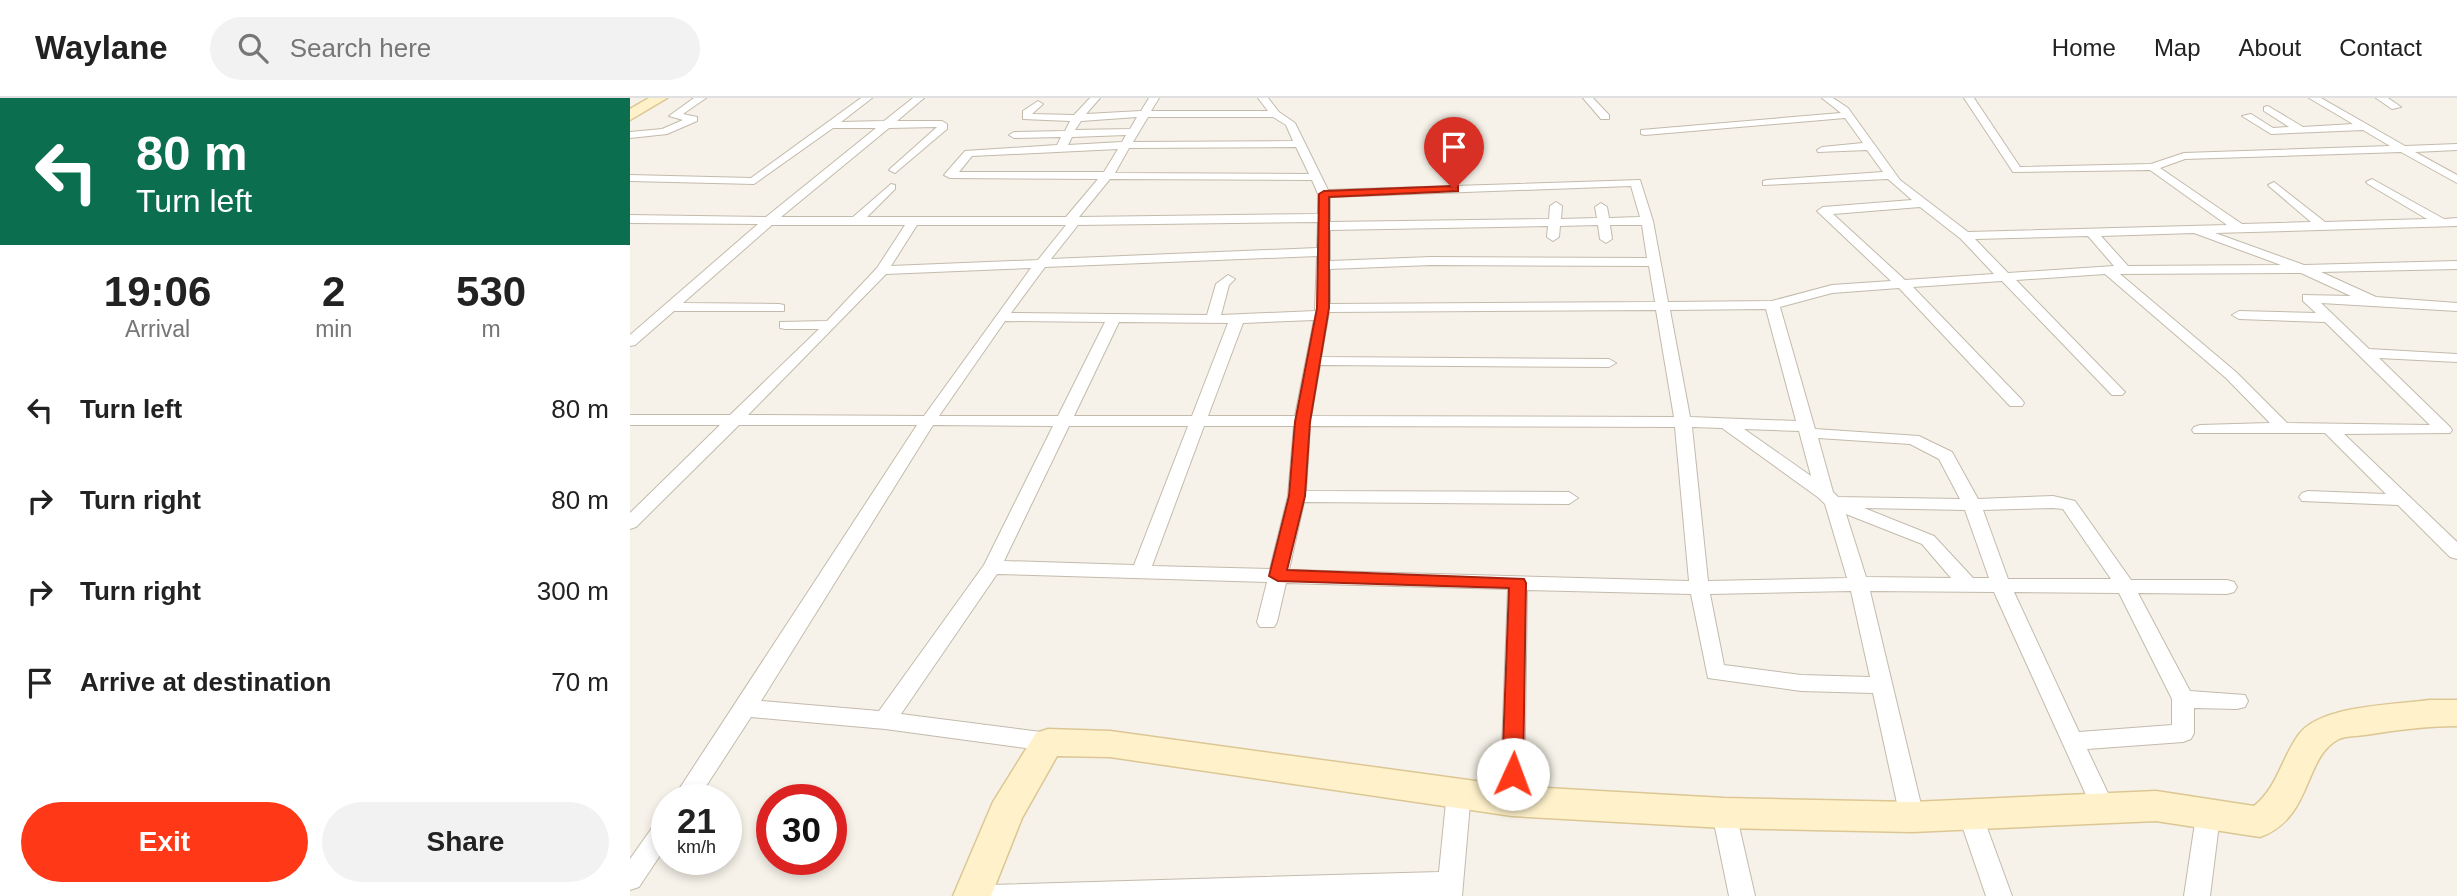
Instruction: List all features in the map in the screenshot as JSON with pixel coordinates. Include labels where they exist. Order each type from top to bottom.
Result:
[{"type":"street","points":[[630,115],[660,98]]},
{"type":"street","points":[[630,135],[664,134],[676,130],[693,119],[674,116],[701,98]]},
{"type":"street","points":[[630,178],[754,181],[867,98]]},
{"type":"street","points":[[630,342],[769,221],[919,98]]},
{"type":"street","points":[[1060,149],[1077,118],[1095,98]]},
{"type":"street","points":[[695,784],[747,708],[929,420],[1038,266],[1107,176],[1154,98]]},
{"type":"street","points":[[1263,98],[1275,114],[1290,122],[1324,194],[1322,312],[1302,422],[1297,496],[1267,622]]},
{"type":"street","points":[[1588,98],[1605,117]]},
{"type":"street","points":[[1827,98],[1848,115],[1896,182],[1965,236],[2117,392]]},
{"type":"street","points":[[1969,98],[2017,170],[2152,167],[2184,156],[2457,147]]},
{"type":"street","points":[[2314,98],[2457,180]]},
{"type":"street","points":[[2381,98],[2396,107]]},
{"type":"street","points":[[1038,104],[1027,113],[1027,117],[1275,114]]},
{"type":"street","points":[[2268,109],[2301,130]]},
{"type":"street","points":[[1645,132],[1848,115]]},
{"type":"street","points":[[2246,117],[2271,131],[2364,127]]},
{"type":"street","points":[[830,125],[942,124],[942,130],[895,170]]},
{"type":"street","points":[[1014,135],[1132,132]]},
{"type":"street","points":[[1300,144],[1127,145],[970,153],[950,175],[1316,177]]},
{"type":"street","points":[[1822,150],[1871,146]]},
{"type":"street","points":[[2152,167],[2238,228]]},
{"type":"street","points":[[1767,183],[1891,175]]},
{"type":"street","points":[[1324,194],[1636,181],[1655,262],[1683,422],[1699,588],[1715,672],[1801,683],[1882,685]]},
{"type":"street","points":[[2372,182],[2441,222]]},
{"type":"street","points":[[2274,186],[2321,225]]},
{"type":"street","points":[[857,220],[891,187]]},
{"type":"street","points":[[1922,202],[1823,211],[1902,284],[2016,403]]},
{"type":"street","points":[[1553,237],[1556,206]]},
{"type":"street","points":[[1601,207],[1606,239]]},
{"type":"street","points":[[630,219],[1498,223],[1647,221]]},
{"type":"street","points":[[630,523],[831,325],[882,270],[915,219]]},
{"type":"street","points":[[1965,236],[2457,222]]},
{"type":"street","points":[[1496,240],[1498,223]]},
{"type":"street","points":[[2194,229],[2303,269],[2373,301]]},
{"type":"street","points":[[2091,232],[2125,270]]},
{"type":"street","points":[[882,270],[1323,259],[1655,262]]},
{"type":"street","points":[[1002,317],[1237,319],[1322,312],[1772,305],[1832,289],[2108,270],[2457,265]]},
{"type":"street","points":[[2108,270],[2231,375],[2283,428]]},
{"type":"street","points":[[1213,318],[1227,279]]},
{"type":"street","points":[[2450,436],[2308,298],[2457,307]]},
{"type":"street","points":[[1772,305],[1829,498],[1859,584],[1912,817]]},
{"type":"street","points":[[670,307],[779,308]]},
{"type":"street","points":[[2239,315],[2328,318]]},
{"type":"street","points":[[885,720],[992,567],[1114,318]]},
{"type":"street","points":[[1141,570],[1237,319]]},
{"type":"street","points":[[785,325],[831,325]]},
{"type":"street","points":[[2362,353],[2457,358]]},
{"type":"street","points":[[1315,361],[1609,363]]},
{"type":"street","points":[[630,420],[1683,422],[1808,429],[1913,439],[1946,456],[1972,505],[2001,585],[2075,741],[2104,810]]},
{"type":"street","points":[[1727,424],[1829,498],[1880,522],[1928,540],[1968,585]]},
{"type":"street","points":[[2329,428],[2457,553]]},
{"type":"street","points":[[2200,430],[2329,428],[2450,436]]},
{"type":"street","points":[[1297,496],[1569,498]]},
{"type":"street","points":[[2308,497],[2402,500]]},
{"type":"street","points":[[1829,498],[1972,505],[2053,502],[2069,505],[2124,584],[2183,699],[2183,733],[2075,741]]},
{"type":"street","points":[[1880,522],[1951,504]]},
{"type":"street","points":[[992,567],[1699,588],[1859,584],[2124,584],[2227,587]]},
{"type":"street","points":[[1512,801],[1518,583]]},
{"type":"street","points":[[2183,699],[2237,701]]},
{"type":"street","points":[[747,708],[885,720],[1048,742],[1110,744],[1512,801],[1724,813],[1912,817],[2156,806],[2260,822],[2279,807],[2312,743],[2330,727],[2429,713],[2457,713]]},
{"type":"street","points":[[972,896],[1006,813],[1048,742]]},
{"type":"street","points":[[988,896],[1450,889],[1459,792]]},
{"type":"street","points":[[1724,813],[1742,896]]},
{"type":"street","points":[[1970,814],[1999,896]]},
{"type":"street","points":[[2197,896],[2208,816]]},
{"type":"street","points":[[630,879],[651,848]]},
{"type":"route","points":[[1454,189],[1324,194],[1323,308],[1302,422],[1297,496],[1278,576],[1518,583],[1513,774]]}]
